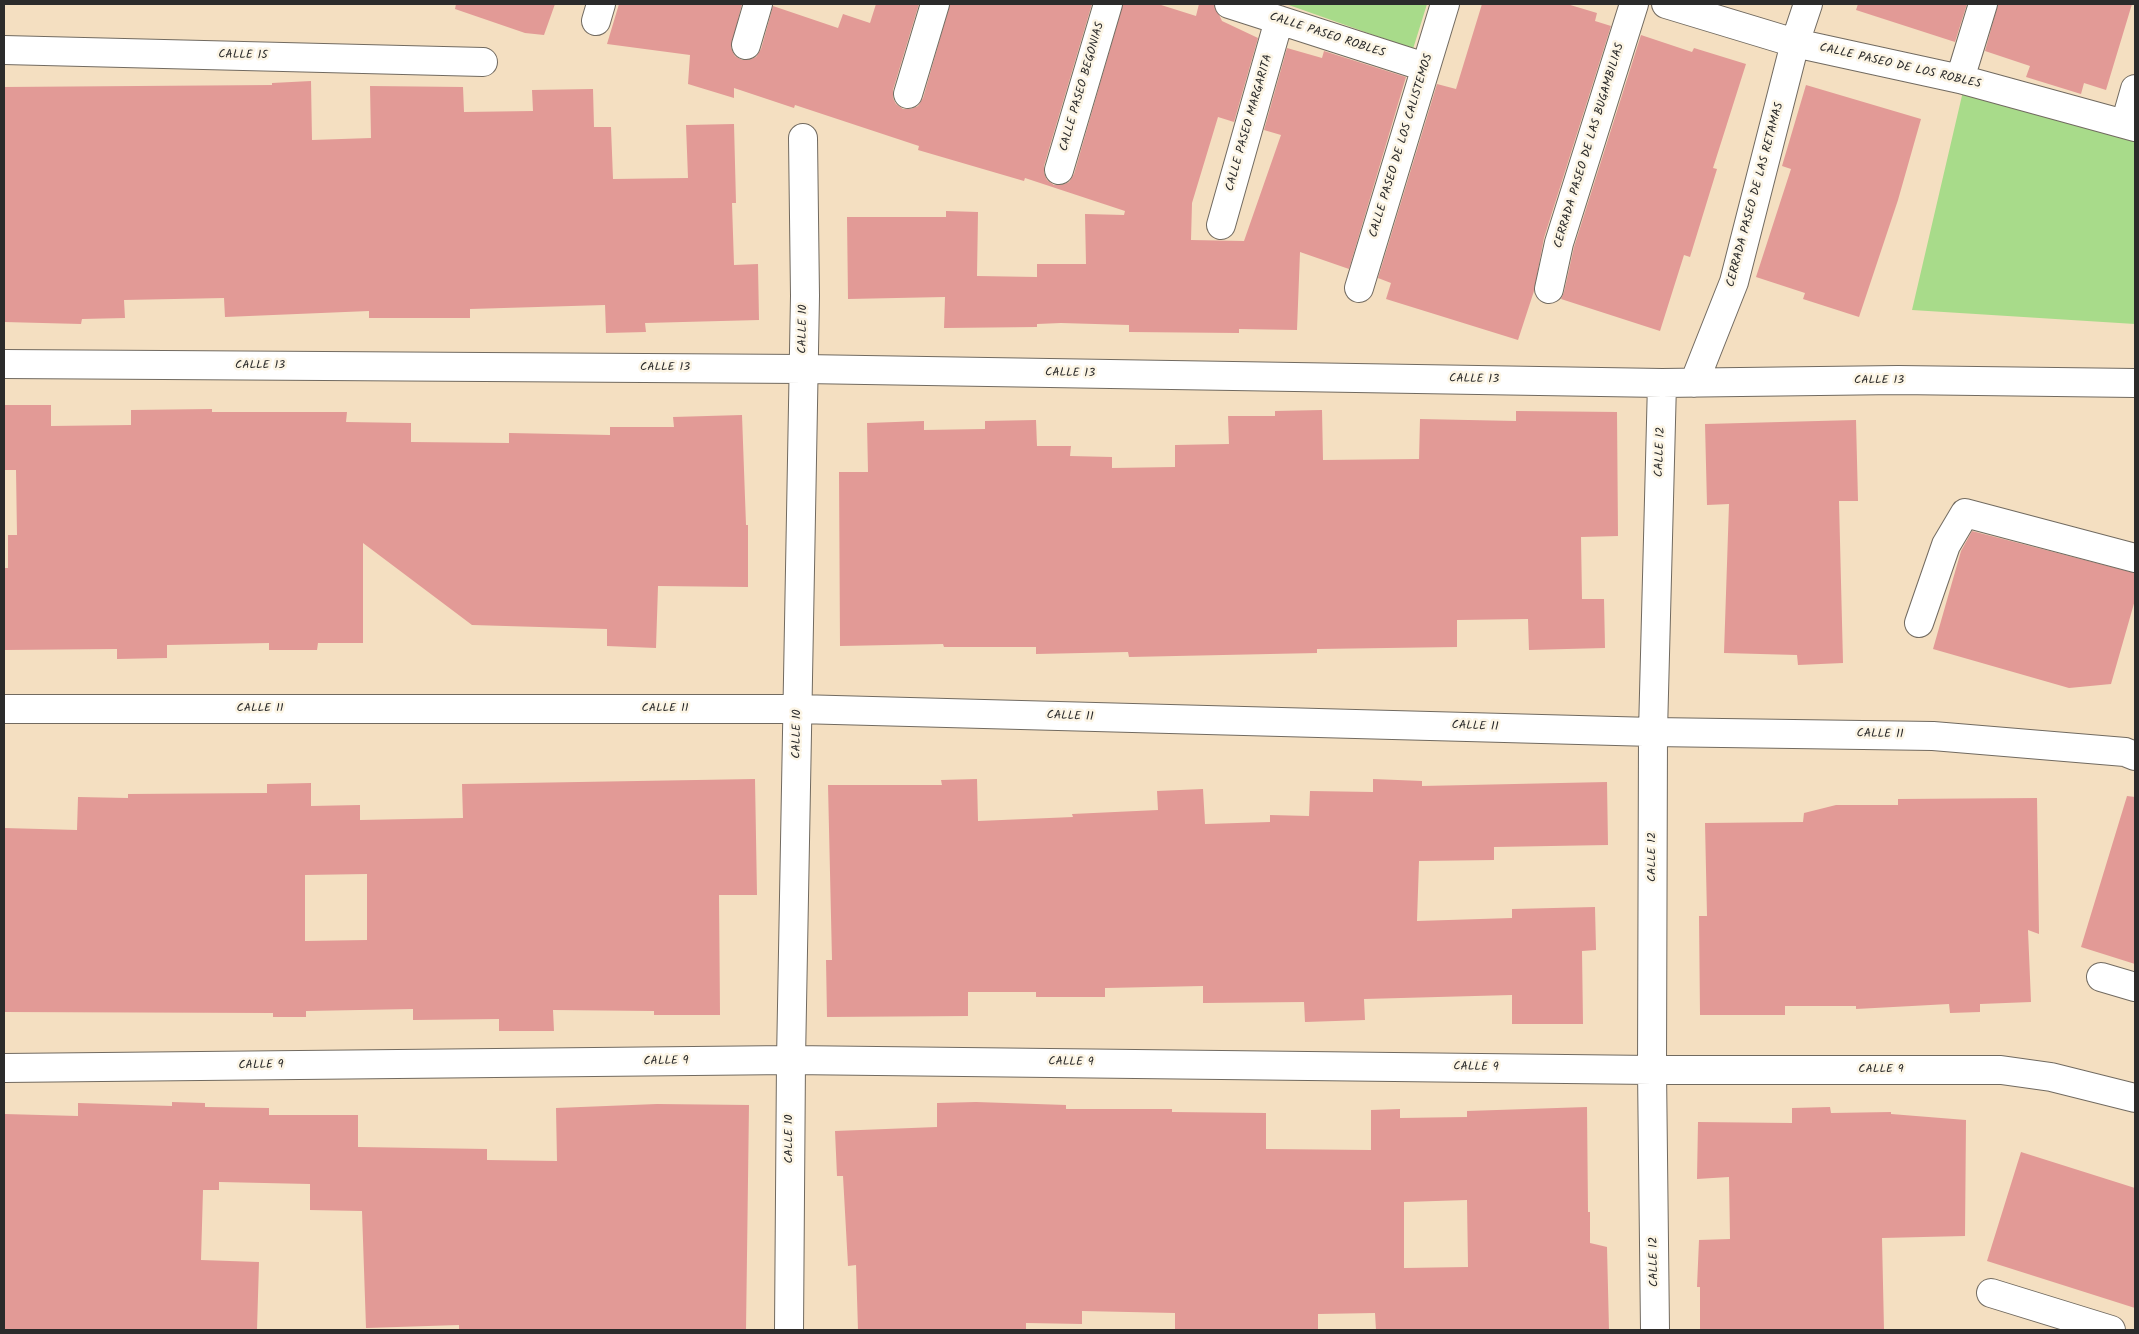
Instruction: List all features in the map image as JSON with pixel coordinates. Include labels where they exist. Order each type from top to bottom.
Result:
[{"type":"street","points":[[746,45],[758,4]]},
{"type":"street","points":[[908,94],[935,4]]},
{"type":"street","name":"CALLE PASEO BEGONIAS","points":[[1059,170],[1108,4]]},
{"type":"street","name":"CALLE PASEO ROBLES","points":[[1229,4],[1425,67]]},
{"type":"street","name":"CALLE PASEO DE LOS CALISTEMOS","points":[[1359,288],[1445,4]]},
{"type":"street","name":"CERRADA PASEO DE LAS BUGAMBILIAS","points":[[1549,289],[1560,243],[1634,4]]},
{"type":"street","name":"CALLE PASEO DE LOS ROBLES","points":[[1666,4],[1795,43],[1960,79],[2130,126]]},
{"type":"street","name":"CERRADA PASEO DE LAS RETAMAS","points":[[1694,383],[1734,282],[1795,43],[1808,4]]},
{"type":"street","points":[[1960,79],[1983,4]]},
{"type":"street","name":"CALLE PASEO MARGARITA","points":[[1222,225],[1279,20]]},
{"type":"street","name":"CALLE 15","points":[[4,50],[483,62]]},
{"type":"street","points":[[2130,126],[2135,89]]},
{"type":"street","name":"CALLE 10","points":[[789,1330],[791,1060],[804,369],[803,138]]},
{"type":"street","name":"CALLE 13","points":[[4,364],[804,369],[1662,383],[1898,380],[2135,383]]},
{"type":"street","name":"CALLE 12","points":[[1656,1330],[1652,1070],[1653,732],[1662,383]]},
{"type":"street","points":[[1918,623],[1946,545],[1965,513],[2135,558]]},
{"type":"street","name":"CALLE 11","points":[[4,709],[798,709],[1653,732],[1933,736],[2126,752],[2135,756]]},
{"type":"street","points":[[2101,977],[2135,987]]},
{"type":"street","name":"CALLE 9","points":[[4,1068],[791,1060],[1652,1070],[2001,1070],[2050,1077],[2135,1098]]},
{"type":"street","points":[[1991,1293],[2111,1330]]},
{"type":"green space","points":[[1286,4],[1427,4],[1413,49]]},
{"type":"green space","points":[[1964,87],[2135,131],[2135,324],[1912,310]]},
{"type":"building","points":[[456,4],[555,4],[544,35],[525,33],[455,9]]},
{"type":"building","points":[[619,4],[742,4],[731,48],[735,56],[742,60],[749,60],[756,57],[761,49],[773,6],[838,28],[843,14],[870,23],[876,4],[919,4],[893,90],[893,98],[896,104],[903,109],[911,109],[918,106],[923,98],[950,4],[1092,4],[1044,166],[1047,180],[1054,185],[1062,185],[1069,182],[1074,174],[1123,4],[1158,4],[1196,16],[1199,4],[1214,4],[1222,21],[1258,38],[1234,122],[1218,117],[1192,203],[1191,240],[1244,241],[1281,135],[1264,130],[1287,48],[1322,58],[1324,51],[1406,77],[1349,269],[1300,252],[1297,330],[1239,329],[1239,333],[1129,332],[1129,325],[1061,323],[1037,324],[1037,327],[944,328],[945,297],[848,299],[847,217],[946,217],[946,211],[978,212],[977,276],[1037,277],[1037,264],[1086,264],[1085,214],[1124,215],[1125,211],[1025,178],[1024,181],[918,150],[919,146],[795,105],[794,108],[734,88],[734,98],[688,84],[690,55],[607,44]]},
{"type":"building","points":[[1482,4],[1567,4],[1597,13],[1595,21],[1611,26],[1544,238],[1534,291],[1518,340],[1386,299],[1391,283],[1378,278],[1437,84],[1456,89]]},
{"type":"building","points":[[1858,4],[1967,4],[1955,42],[1856,10]]},
{"type":"building","points":[[1998,4],[2132,4],[2106,90],[2084,83],[2081,94],[2026,77],[2030,66],[1985,51]]},
{"type":"building","points":[[1641,35],[1692,52],[1694,48],[1746,64],[1713,168],[1717,169],[1690,257],[1684,255],[1660,331],[1561,299],[1574,247]]},
{"type":"building","points":[[311,81],[312,140],[371,138],[370,86],[463,87],[464,112],[533,111],[532,90],[593,89],[594,127],[611,127],[613,179],[688,178],[686,125],[734,124],[736,203],[732,203],[734,265],[758,264],[759,320],[645,323],[646,332],[606,333],[605,305],[470,309],[470,318],[369,318],[369,311],[225,317],[224,298],[124,300],[125,318],[82,319],[81,324],[4,322],[4,87],[272,85],[272,83]]},
{"type":"building","points":[[1806,85],[1921,119],[1898,200],[1859,317],[1803,299],[1805,293],[1756,277],[1791,169],[1782,166]]},
{"type":"building","points":[[4,405],[51,405],[51,426],[131,425],[131,410],[212,409],[212,412],[347,412],[346,422],[411,423],[411,442],[509,443],[509,433],[610,435],[610,427],[674,427],[673,417],[742,415],[746,525],[748,525],[748,587],[658,586],[656,648],[607,646],[607,629],[472,625],[363,543],[363,643],[318,643],[317,650],[269,650],[269,643],[167,645],[167,658],[117,659],[117,649],[4,650],[4,568],[8,568],[8,535],[17,535],[16,470],[4,470]]},
{"type":"building","points":[[1322,410],[1323,460],[1419,459],[1420,419],[1516,421],[1516,411],[1617,412],[1618,536],[1581,537],[1582,599],[1604,599],[1605,648],[1529,650],[1528,619],[1457,620],[1457,647],[1317,649],[1317,653],[1129,657],[1128,652],[1036,654],[1036,647],[944,647],[943,644],[840,646],[839,472],[868,472],[867,423],[924,421],[924,430],[985,429],[985,421],[1036,420],[1037,446],[1071,446],[1070,456],[1112,457],[1112,468],[1175,467],[1175,445],[1229,444],[1228,416],[1275,416],[1275,411]]},
{"type":"building","points":[[1856,420],[1858,501],[1839,501],[1843,663],[1798,665],[1797,655],[1724,653],[1729,504],[1707,505],[1705,424]]},
{"type":"building","points":[[1972,531],[2135,573],[2135,600],[2111,684],[2069,688],[1933,649],[1961,551]]},
{"type":"building","points":[[755,779],[757,895],[719,895],[720,1015],[654,1015],[654,1011],[553,1010],[554,1031],[499,1031],[499,1019],[413,1020],[413,1009],[306,1011],[306,1017],[273,1017],[273,1013],[4,1012],[4,828],[77,830],[78,797],[128,798],[128,794],[267,793],[267,784],[311,783],[311,806],[360,805],[360,820],[463,818],[462,784]],"holes":[[[367,874],[367,940],[305,941],[305,875]]]},
{"type":"building","points":[[977,779],[978,821],[1073,817],[1072,814],[1158,810],[1157,791],[1203,789],[1205,824],[1270,822],[1270,815],[1309,816],[1310,791],[1373,792],[1373,779],[1422,781],[1422,786],[1607,782],[1608,845],[1494,847],[1494,860],[1419,861],[1417,921],[1512,918],[1512,909],[1595,907],[1596,950],[1582,951],[1583,1024],[1512,1024],[1512,995],[1364,999],[1365,1020],[1305,1022],[1304,1002],[1203,1003],[1203,986],[1105,988],[1105,997],[1036,997],[1036,992],[968,992],[968,1016],[827,1017],[826,960],[832,960],[828,785],[942,785],[941,780]]},
{"type":"building","points":[[2127,796],[2135,797],[2135,964],[2081,947]]},
{"type":"building","points":[[2037,798],[2039,934],[2028,930],[2031,1002],[1980,1004],[1980,1012],[1950,1013],[1949,1004],[1856,1009],[1856,1006],[1785,1006],[1785,1015],[1700,1015],[1699,916],[1707,916],[1705,823],[1803,822],[1804,813],[1836,805],[1898,805],[1898,799]]},
{"type":"building","points":[[172,1102],[205,1103],[205,1107],[269,1108],[269,1115],[358,1115],[358,1147],[487,1149],[487,1160],[557,1161],[556,1108],[657,1104],[749,1105],[746,1330],[459,1330],[459,1325],[366,1328],[362,1211],[310,1210],[310,1184],[219,1182],[219,1190],[203,1190],[201,1260],[259,1262],[257,1330],[4,1330],[4,1114],[78,1116],[78,1103],[172,1106]]},
{"type":"building","points":[[976,1102],[1066,1105],[1066,1109],[1172,1109],[1172,1112],[1266,1113],[1266,1149],[1371,1150],[1371,1110],[1400,1109],[1400,1118],[1467,1117],[1467,1111],[1587,1107],[1590,1243],[1607,1247],[1609,1330],[1376,1330],[1375,1313],[1318,1314],[1318,1330],[1175,1330],[1175,1313],[1082,1311],[1082,1324],[1026,1323],[1026,1330],[858,1330],[856,1265],[848,1266],[843,1176],[837,1176],[835,1131],[937,1127],[937,1103]],"holes":[[[1467,1200],[1468,1267],[1404,1268],[1404,1202]]]},
{"type":"building","points":[[1830,1107],[1831,1113],[1891,1112],[1891,1114],[1966,1120],[1965,1236],[1882,1238],[1884,1330],[1700,1330],[1700,1287],[1697,1287],[1699,1240],[1730,1239],[1729,1177],[1697,1179],[1698,1122],[1792,1123],[1792,1108]]},
{"type":"building","points":[[2021,1152],[2135,1188],[2135,1308],[1987,1261]]}]
